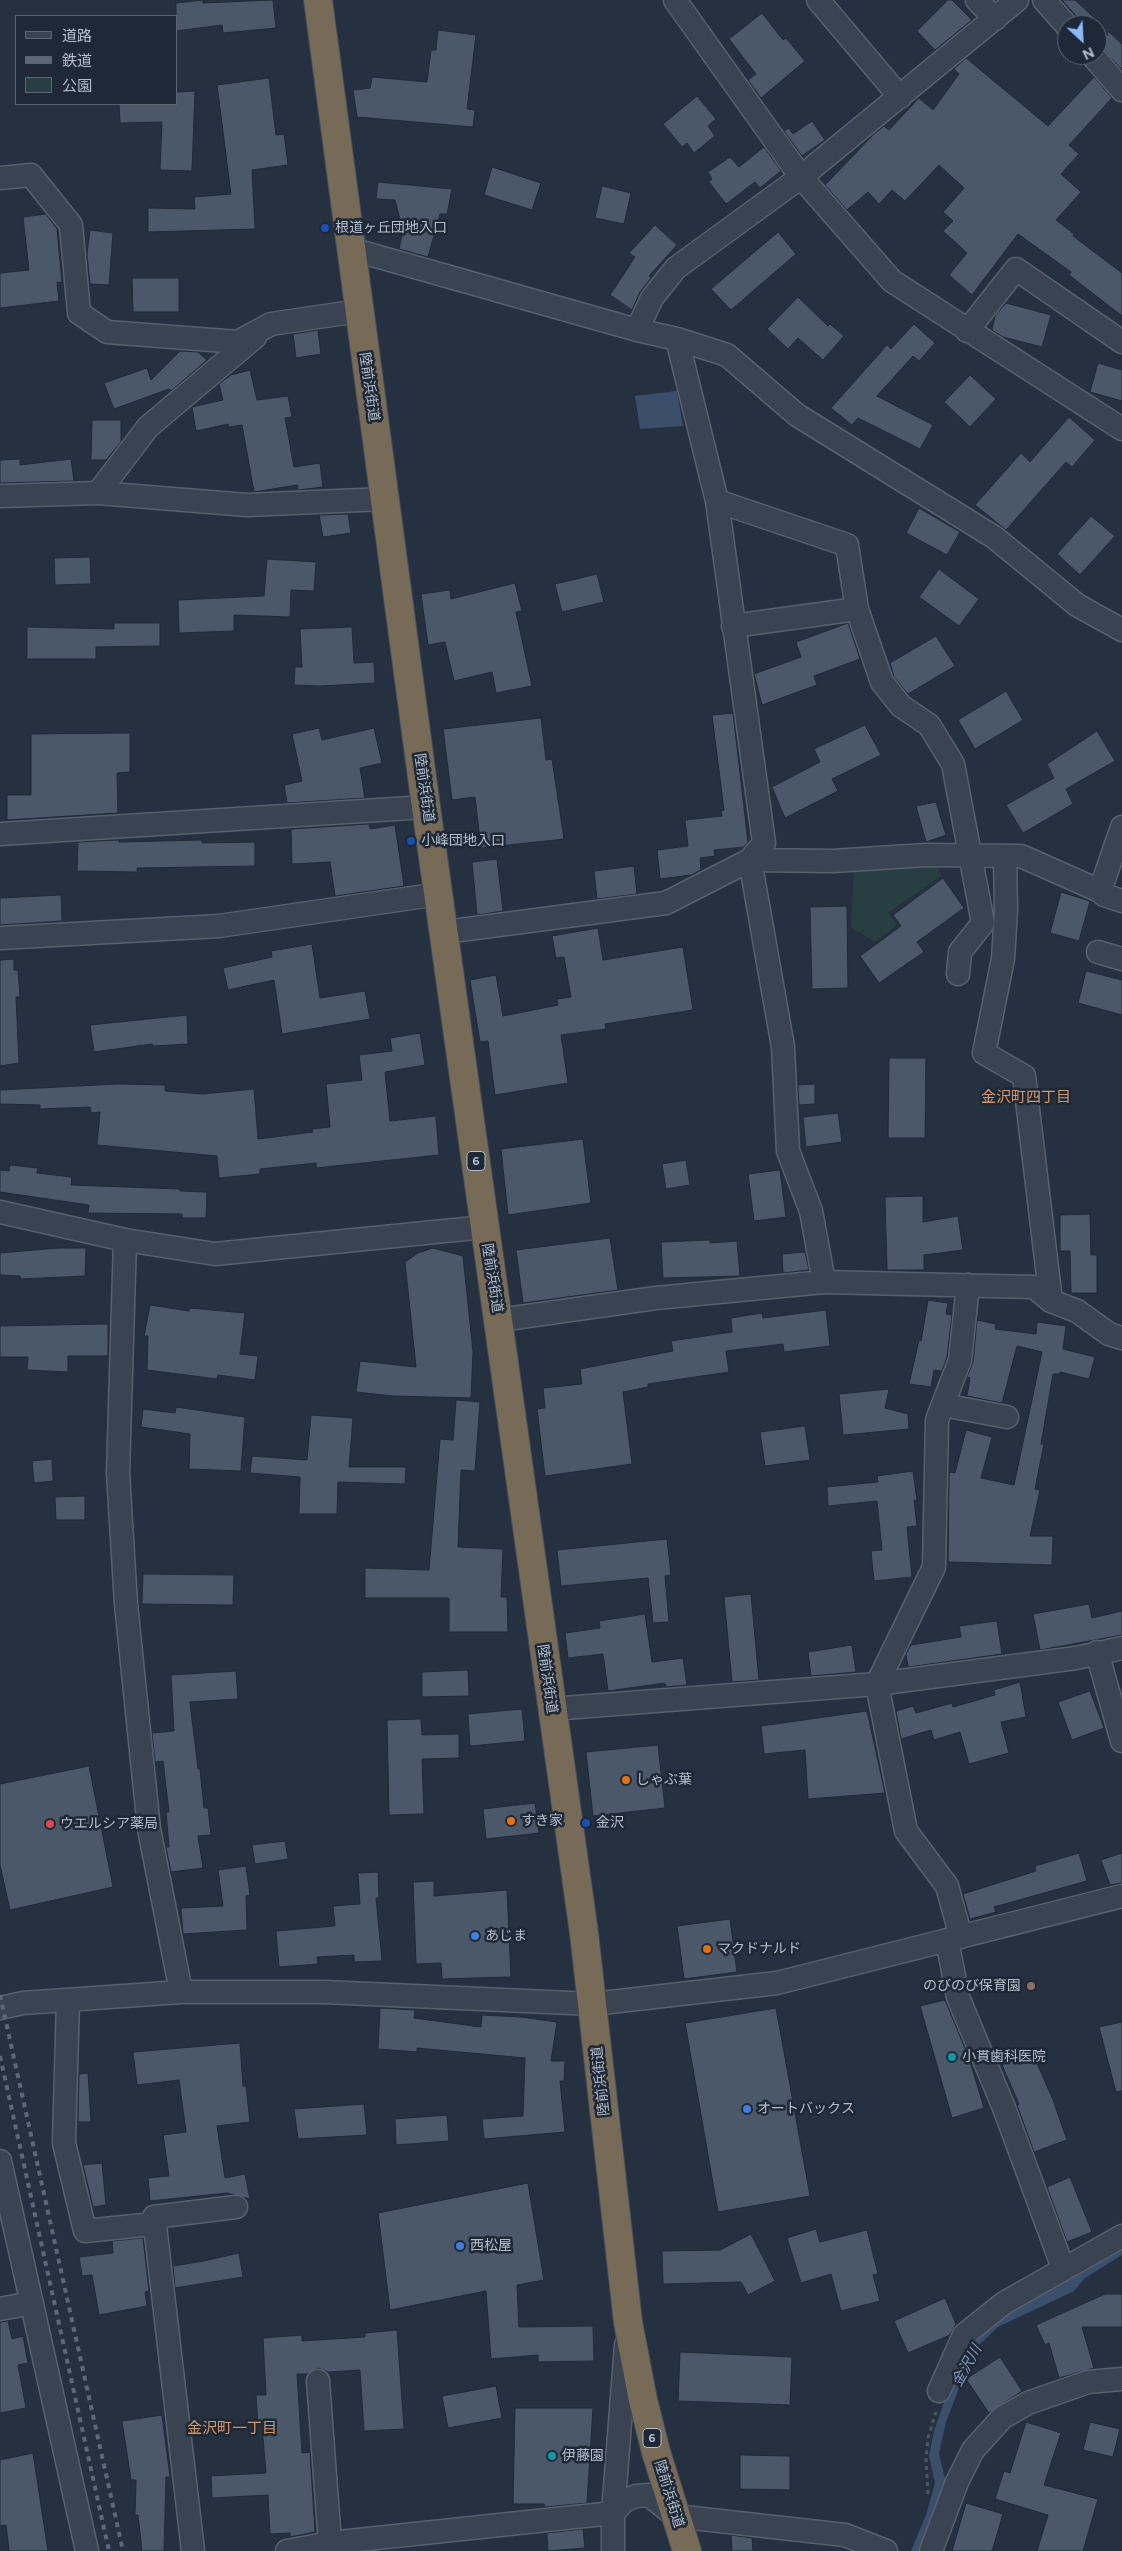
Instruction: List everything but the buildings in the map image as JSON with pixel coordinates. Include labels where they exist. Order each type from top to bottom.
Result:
[{"type":"highway","name":"陸前浜街道","points":[[318,0],[426,807],[445,932],[484,1227],[499,1320],[593,2004],[628,2322],[643,2400],[675,2516],[688,2551]]},
{"type":"street","points":[[675,0],[801,177],[892,281],[1122,429]]},
{"type":"street","points":[[818,0],[900,97]]},
{"type":"street","points":[[977,0],[996,19]]},
{"type":"street","points":[[637,330],[652,298],[676,268],[801,177],[1017,0]]},
{"type":"street","points":[[1044,0],[1057,15]]},
{"type":"street","points":[[1101,65],[1122,90]]},
{"type":"street","points":[[0,178],[31,175],[71,225],[79,313],[106,332],[238,342],[271,324],[359,311]]},
{"type":"street","points":[[351,249],[637,330],[677,339],[727,355],[797,415],[994,537],[1077,605],[1122,630]]},
{"type":"street","points":[[967,331],[1016,269],[1118,333]]},
{"type":"street","points":[[98,493],[148,427],[271,324]]},
{"type":"street","points":[[445,932],[666,903],[750,860],[764,843],[717,500],[677,339]]},
{"type":"street","points":[[0,496],[98,493],[247,505],[384,499]]},
{"type":"street","points":[[717,500],[847,545],[857,609],[882,682],[901,706],[928,725],[953,764],[983,923],[960,952],[958,974]]},
{"type":"street","points":[[733,626],[857,609]]},
{"type":"street","points":[[0,834],[426,807]]},
{"type":"street","points":[[1100,891],[1122,827]]},
{"type":"street","points":[[750,860],[833,861],[926,855],[1021,856],[1100,891],[1104,895],[1122,901]]},
{"type":"street","points":[[1005,856],[1006,910],[1003,959],[984,1053],[1024,1076],[1051,1301]]},
{"type":"street","points":[[750,860],[777,1006],[785,1063],[788,1151],[811,1211],[824,1282]]},
{"type":"street","points":[[0,938],[219,926],[439,894]]},
{"type":"street","points":[[1098,952],[1122,959]]},
{"type":"street","points":[[0,1212],[125,1240],[215,1254],[484,1227]]},
{"type":"street","points":[[125,1240],[118,1473],[126,1604],[150,1830],[181,1992]]},
{"type":"street","points":[[499,1320],[656,1298],[824,1282],[968,1285],[1034,1287],[1051,1301],[1077,1311],[1109,1334],[1122,1338]]},
{"type":"street","points":[[968,1285],[960,1360],[937,1420],[934,1567],[877,1684],[906,1831],[946,1886],[954,1939],[958,1997],[1004,2108],[1064,2268]]},
{"type":"street","points":[[943,1405],[1006,1418]]},
{"type":"street","points":[[551,1709],[877,1684],[1076,1658],[1122,1648]]},
{"type":"street","points":[[1097,1652],[1122,1740]]},
{"type":"street","points":[[0,2008],[23,2003],[181,1992],[324,1992],[593,2004],[776,1983],[1122,1896]]},
{"type":"street","points":[[68,2000],[64,2143],[85,2231],[154,2224]]},
{"type":"street","points":[[0,2161],[87,2551]]},
{"type":"street","points":[[193,2551],[154,2217],[236,2207]]},
{"type":"street","points":[[940,2390],[964,2335],[1004,2303],[1122,2236]]},
{"type":"street","points":[[0,2310],[32,2303]]},
{"type":"street","points":[[613,2551],[613,2513],[628,2322]]},
{"type":"street","points":[[931,2551],[957,2482],[973,2450],[1002,2418],[1028,2403],[1088,2382],[1122,2379]]},
{"type":"street","points":[[318,2381],[330,2543]]},
{"type":"street","points":[[287,2551],[330,2543],[613,2513],[624,2501],[636,2496],[649,2495],[675,2516],[845,2535],[886,2551]]},
{"type":"path","points":[[928,2497],[926,2458],[928,2438],[941,2396],[940,2390]]},
{"type":"green space","points":[[937,867],[942,875],[888,913],[897,925],[875,942],[851,927],[854,870]]},
{"type":"water","points":[[677,391],[683,426],[640,429],[635,396]]},
{"type":"water","name":"金沢川","points":[[1122,2245],[1122,2255],[1085,2278],[1074,2291],[998,2327],[978,2346],[964,2375],[946,2422],[939,2454],[947,2487],[926,2551],[911,2551],[926,2515],[935,2483],[929,2456],[934,2431],[956,2368],[980,2329]]},
{"type":"railway","points":[[0,1995],[123,2551]]},
{"type":"railway","points":[[0,2056],[109,2551]]},
{"type":"place","name":"根道ヶ丘団地入口","points":[[325,228]]},
{"type":"place","name":"小峰団地入口","points":[[411,841]]},
{"type":"place","name":"しゃぶ葉","points":[[626,1780]]},
{"type":"place","name":"すき家","points":[[511,1821]]},
{"type":"place","name":"金沢","points":[[586,1823]]},
{"type":"place","name":"ウエルシア薬局","points":[[50,1824]]},
{"type":"place","name":"あじま","points":[[475,1936]]},
{"type":"place","name":"マクドナルド","points":[[707,1949]]},
{"type":"place","name":"のびのび保育園","points":[[1031,1986]]},
{"type":"place","name":"小貫歯科医院","points":[[952,2057]]},
{"type":"place","name":"オートバックス","points":[[747,2109]]},
{"type":"place","name":"西松屋","points":[[460,2246]]},
{"type":"place","name":"伊藤園","points":[[552,2456]]},
{"type":"district","name":"金沢町四丁目","points":[[1026,1098]]},
{"type":"district","name":"金沢町一丁目","points":[[232,2429]]}]
